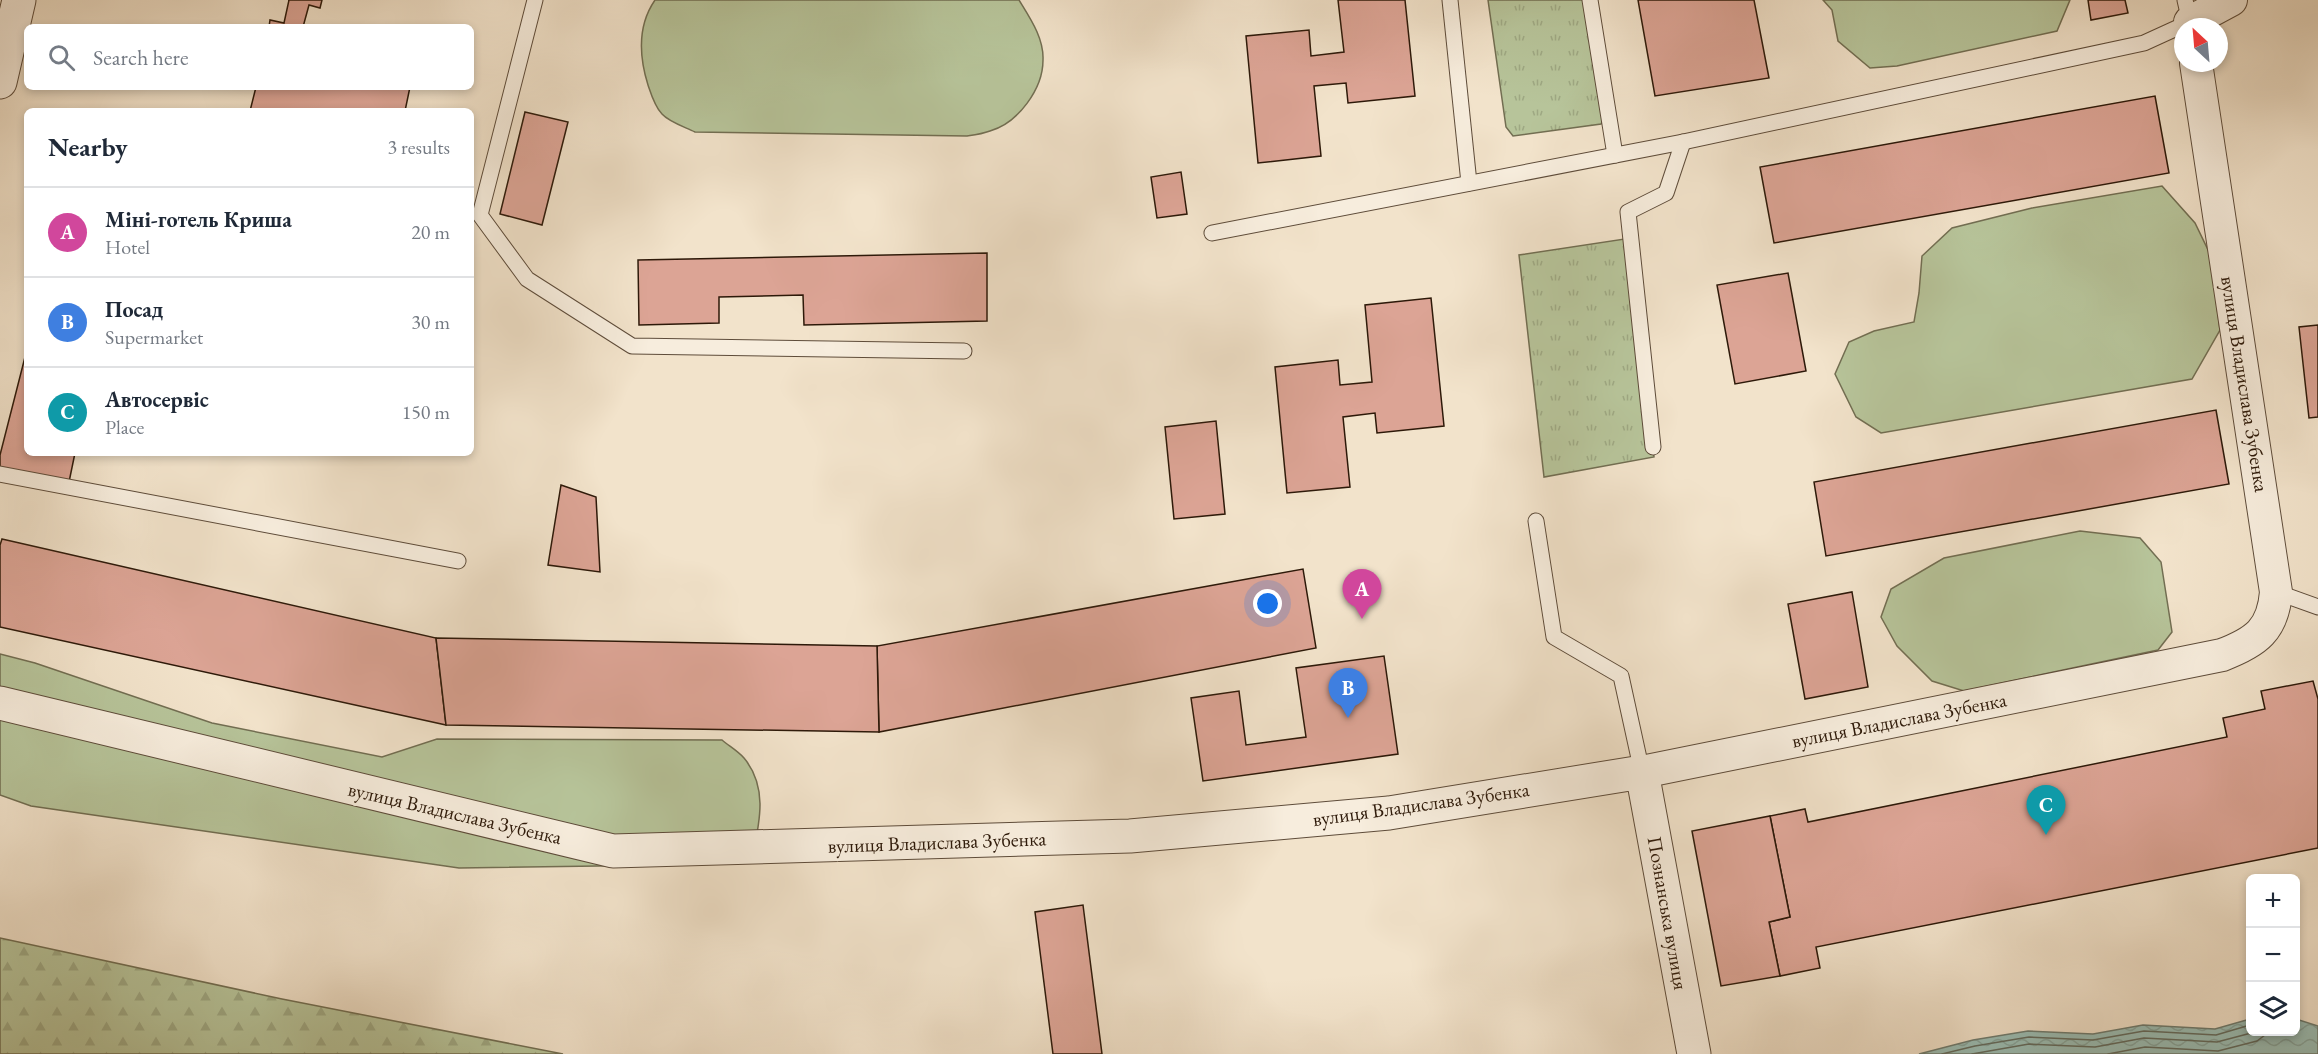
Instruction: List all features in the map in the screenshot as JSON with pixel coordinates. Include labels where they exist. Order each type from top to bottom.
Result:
[{"type":"street","points":[[0,82],[19,0]]},
{"type":"street","points":[[2188,16],[2231,0]]},
{"type":"street","name":"вулиця Владислава Зубенка","points":[[0,703],[614,851],[1130,836],[1389,813],[1642,772],[2222,655],[2241,648],[2266,628],[2272,617],[2276,592],[2197,72]]},
{"type":"street","name":"Познанська вулиця","points":[[1642,772],[1694,1054]]},
{"type":"lane","points":[[535,0],[480,215],[527,279],[632,346],[964,351]]},
{"type":"lane","points":[[1450,0],[1468,183]]},
{"type":"lane","points":[[1590,0],[1615,155]]},
{"type":"lane","points":[[1212,233],[1683,142],[2144,43],[2188,16]]},
{"type":"lane","points":[[1653,447],[1628,212],[1666,193],[1683,142]]},
{"type":"lane","points":[[0,474],[458,561]]},
{"type":"lane","points":[[1536,521],[1554,637],[1621,676],[1642,772]]},
{"type":"lane","points":[[2276,592],[2318,607]]},
{"type":"green space","points":[[655,0],[1019,0],[1039,36],[1043,52],[1042,71],[1034,93],[1019,113],[1000,127],[975,135],[695,132],[662,114],[655,104],[648,85],[641,41],[645,20]]},
{"type":"green space","points":[[1488,0],[1585,0],[1605,116],[1601,124],[1513,136],[1506,127]]},
{"type":"green space","points":[[1823,0],[2070,0],[2057,31],[1897,66],[1870,68],[1838,41],[1832,10]]},
{"type":"green space","points":[[2162,186],[2195,223],[2210,254],[2220,330],[2192,379],[1881,433],[1856,417],[1835,374],[1849,342],[1874,331],[1914,322],[1922,256],[1952,228],[2032,208]]},
{"type":"green space","points":[[1631,238],[1654,457],[1544,477],[1519,255]]},
{"type":"green space","points":[[2080,531],[2140,538],[2161,562],[2172,632],[2158,650],[1964,691],[1932,681],[1897,646],[1881,617],[1891,589],[1944,558]]},
{"type":"green space","points":[[0,654],[35,663],[212,723],[382,757],[437,739],[722,740],[744,758],[757,782],[760,807],[752,859],[671,865],[459,868],[31,806],[0,795]]},
{"type":"green space","points":[[0,938],[282,999],[563,1054],[0,1054]]},
{"type":"water","points":[[2246,1020],[2246,1036],[2300,1036],[2300,1020],[2318,1026],[2318,1054],[1919,1054],[1973,1040],[2028,1031],[2093,1034],[2143,1025],[2215,1029]]},
{"type":"building","points":[[289,0],[322,0],[320,8],[309,5],[304,24],[269,24],[270,20],[284,23]]},
{"type":"building","points":[[1338,0],[1405,0],[1415,96],[1348,103],[1346,83],[1314,86],[1321,156],[1258,163],[1246,36],[1309,30],[1311,56],[1344,52]]},
{"type":"building","points":[[1638,0],[1754,0],[1769,78],[1655,96]]},
{"type":"building","points":[[2088,0],[2125,0],[2128,13],[2091,20]]},
{"type":"building","points":[[255,90],[409,90],[406,108],[251,108]]},
{"type":"building","points":[[2155,96],[2169,173],[1774,243],[1760,167]]},
{"type":"building","points":[[525,112],[568,122],[542,225],[500,214]]},
{"type":"building","points":[[1181,172],[1187,214],[1157,218],[1151,177]]},
{"type":"building","points":[[987,253],[987,321],[804,325],[803,295],[719,297],[719,323],[639,325],[638,260]]},
{"type":"building","points":[[1788,273],[1806,371],[1735,384],[1717,285]]},
{"type":"building","points":[[1431,298],[1444,426],[1377,433],[1375,413],[1343,417],[1350,487],[1287,493],[1275,367],[1338,360],[1340,385],[1372,382],[1365,305]]},
{"type":"building","points":[[2318,325],[2318,417],[2309,418],[2299,327]]},
{"type":"building","points":[[24,361],[24,456],[74,456],[69,482],[0,467],[0,455]]},
{"type":"building","points":[[2216,410],[2229,484],[1826,556],[1814,482]]},
{"type":"building","points":[[1216,421],[1225,514],[1174,519],[1165,427]]},
{"type":"building","points":[[561,485],[596,497],[600,572],[548,565]]},
{"type":"building","points":[[2,539],[436,638],[446,725],[0,627],[0,545]]},
{"type":"building","points":[[1303,569],[1316,648],[879,732],[877,646]]},
{"type":"building","points":[[1852,592],[1868,687],[1805,699],[1788,604]]},
{"type":"building","points":[[436,638],[877,646],[879,732],[446,725]]},
{"type":"building","points":[[1384,656],[1398,754],[1203,781],[1191,698],[1239,691],[1246,745],[1306,737],[1296,668]]},
{"type":"building","points":[[2313,681],[2318,699],[2318,848],[1816,947],[1820,968],[1780,976],[1769,922],[1790,917],[1770,816],[1805,809],[1808,822],[2227,737],[2223,718],[2265,709],[2261,691]]},
{"type":"building","points":[[1770,816],[1790,917],[1769,922],[1780,976],[1721,986],[1692,831]]},
{"type":"building","points":[[1083,905],[1102,1054],[1053,1054],[1035,912]]},
{"type":"place","name":"Міні-готель Криша","points":[[1362,619]]},
{"type":"place","name":"Посад","points":[[1348,718]]},
{"type":"place","name":"Автосервіс","points":[[2046,835]]}]
